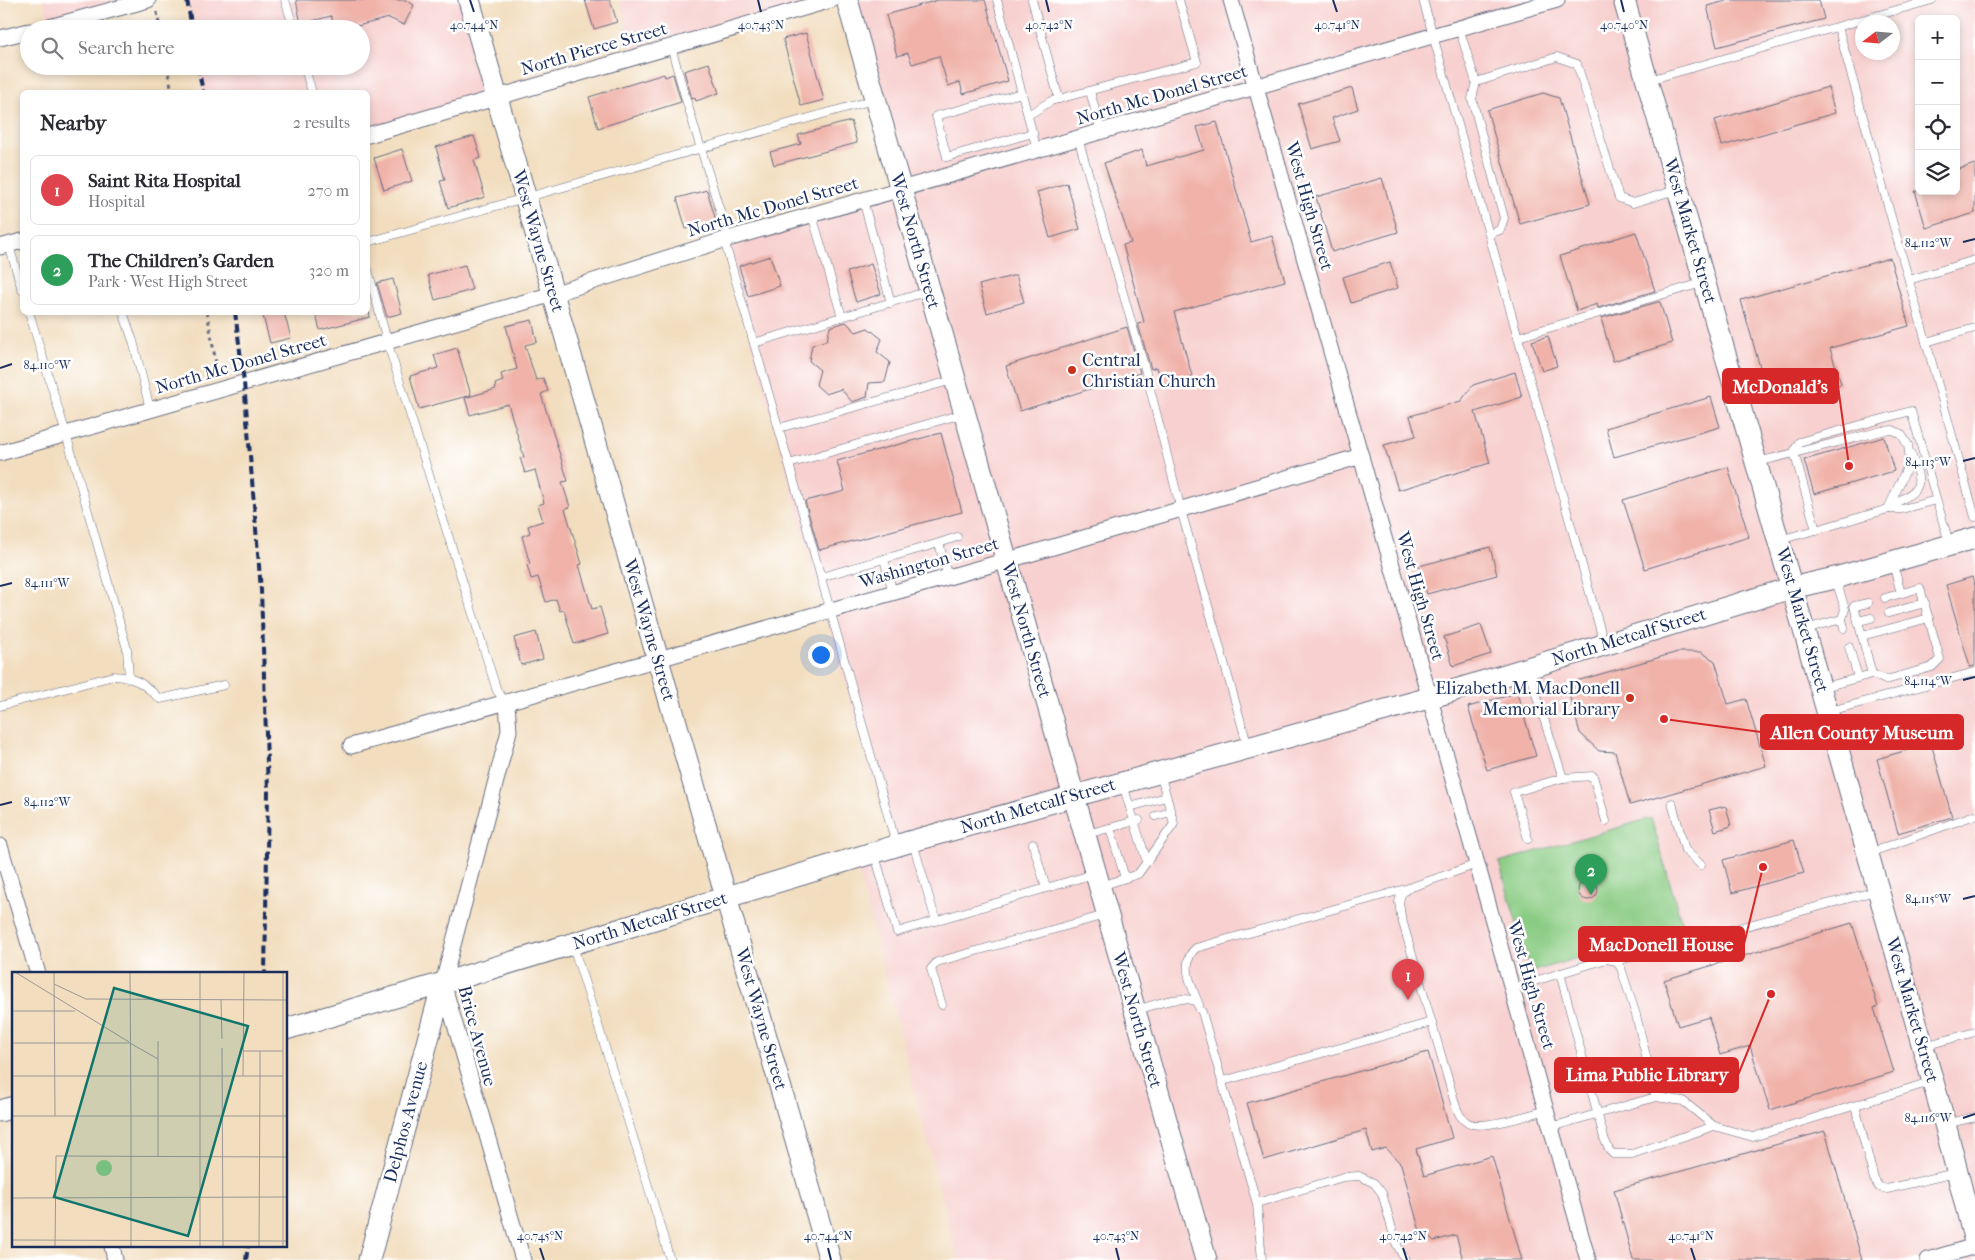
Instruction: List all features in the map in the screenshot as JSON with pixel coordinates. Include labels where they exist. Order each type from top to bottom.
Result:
[{"type":"street","points":[[75,20],[148,0]]},
{"type":"street","name":"West Wayne Street","points":[[469,0],[830,1260]]},
{"type":"street","name":"North Pierce Street","points":[[370,134],[830,0]]},
{"type":"street","name":"West North Street","points":[[847,0],[1206,1260]]},
{"type":"street","name":"West High Street","points":[[1231,0],[1478,864],[1588,1260]]},
{"type":"street","name":"North Mc Donel Street","points":[[0,453],[553,294],[863,200],[1557,0]]},
{"type":"street","name":"West Market Street","points":[[1624,0],[1945,1124],[1975,1242]]},
{"type":"street","points":[[0,38],[20,34]]},
{"type":"street","name":"Washington Street","points":[[351,746],[948,578],[1361,456]]},
{"type":"street","name":"North Metcalf Street","points":[[288,1027],[443,983],[904,844],[1429,698],[1791,588],[1835,578],[1975,538]]},
{"type":"street","name":"Brice Avenue","points":[[508,703],[509,731],[443,983],[523,1260]]},
{"type":"street","points":[[0,846],[37,972]]},
{"type":"street","name":"Delphos Avenue","points":[[369,1260],[443,983]]},
{"type":"street","points":[[1928,1260],[1975,1246]]},
{"type":"lane","points":[[286,0],[292,20]]},
{"type":"lane","points":[[997,0],[1037,150]]},
{"type":"lane","points":[[1032,0],[1059,99]]},
{"type":"lane","points":[[1028,115],[1051,101],[1196,62],[1180,0]]},
{"type":"lane","points":[[1423,0],[1605,645]]},
{"type":"lane","points":[[1647,81],[1932,0]]},
{"type":"lane","points":[[1838,26],[1975,517]]},
{"type":"lane","points":[[1459,28],[1476,82],[1472,99],[1504,218],[1500,230],[1489,234]]},
{"type":"lane","points":[[671,46],[831,611],[904,844],[936,921]]},
{"type":"lane","points":[[1476,82],[1557,57],[1576,64],[1619,198],[1632,203],[1678,190]]},
{"type":"lane","points":[[307,75],[311,90]]},
{"type":"lane","points":[[1090,91],[1101,132]]},
{"type":"lane","points":[[1022,93],[936,116],[947,157],[1033,133]]},
{"type":"lane","points":[[370,241],[875,99]]},
{"type":"lane","points":[[1078,138],[1142,360],[1181,510],[1248,749]]},
{"type":"lane","points":[[863,200],[891,303]]},
{"type":"lane","points":[[812,215],[842,317]]},
{"type":"lane","points":[[10,244],[20,282]]},
{"type":"lane","points":[[1909,280],[1975,260]]},
{"type":"lane","points":[[370,277],[387,341],[497,691],[508,703]]},
{"type":"lane","points":[[1518,337],[1704,282]]},
{"type":"lane","points":[[754,343],[930,291]]},
{"type":"lane","points":[[30,315],[127,649],[129,677]]},
{"type":"lane","points":[[125,315],[150,409]]},
{"type":"lane","points":[[1926,342],[1975,328]]},
{"type":"lane","points":[[779,428],[955,379]]},
{"type":"lane","points":[[1816,530],[1794,452],[1799,442],[1912,411],[1949,544]]},
{"type":"lane","points":[[789,464],[965,413]]},
{"type":"lane","points":[[1756,462],[1882,431],[1894,430],[1901,434],[1908,445],[1918,469],[1920,480],[1919,487],[1913,493],[1888,509]]},
{"type":"lane","points":[[1888,509],[1910,461],[1908,445]]},
{"type":"lane","points":[[1779,540],[1888,509],[1902,509],[1936,500]]},
{"type":"lane","points":[[821,577],[957,538]]},
{"type":"lane","points":[[939,543],[948,578]]},
{"type":"lane","points":[[884,559],[893,593]]},
{"type":"lane","points":[[1893,562],[1901,593]]},
{"type":"lane","points":[[1835,578],[1845,609],[1842,619],[1844,628]]},
{"type":"lane","points":[[1821,688],[1872,674],[1886,680],[1932,667],[1940,659],[1920,588],[1885,598]]},
{"type":"lane","points":[[1845,609],[1868,603]]},
{"type":"lane","points":[[1889,613],[1925,603]]},
{"type":"lane","points":[[1854,606],[1872,674]]},
{"type":"lane","points":[[1858,621],[1872,618]]},
{"type":"lane","points":[[1862,636],[1929,618]]},
{"type":"lane","points":[[1804,629],[1842,619]]},
{"type":"lane","points":[[1849,647],[1858,677]]},
{"type":"lane","points":[[1527,667],[1563,778]]},
{"type":"lane","points":[[1828,712],[1975,672]]},
{"type":"lane","points":[[0,706],[113,676],[129,677],[149,688],[160,699],[224,685]]},
{"type":"lane","points":[[874,853],[897,932],[1046,888],[1125,878],[1138,874],[1174,824],[1160,772]]},
{"type":"lane","points":[[1528,839],[1514,792],[1563,778],[1593,776],[1606,822]]},
{"type":"lane","points":[[1122,783],[1137,821],[1146,862]]},
{"type":"lane","points":[[1130,807],[1166,797]]},
{"type":"lane","points":[[1672,803],[1685,850],[1701,865]]},
{"type":"lane","points":[[1156,816],[1171,812]]},
{"type":"lane","points":[[1868,854],[1975,815]]},
{"type":"lane","points":[[1085,834],[1137,821]]},
{"type":"lane","points":[[1110,828],[1125,878]]},
{"type":"lane","points":[[1033,844],[1046,888]]},
{"type":"lane","points":[[1262,1260],[1257,1203],[1223,1081],[1191,982],[1187,964],[1190,953],[1196,948],[1225,938],[1409,888],[1478,864]]},
{"type":"lane","points":[[1409,888],[1401,894],[1399,902],[1406,934],[1456,1107],[1462,1119],[1470,1124],[1482,1124],[1518,1118],[1546,1110]]},
{"type":"lane","points":[[1512,988],[1607,959],[1616,961],[1684,944],[1878,890]]},
{"type":"lane","points":[[942,1005],[931,969],[937,962],[1107,914]]},
{"type":"lane","points":[[572,944],[643,1164],[670,1260]]},
{"type":"lane","points":[[1616,961],[1621,968],[1628,987],[1656,1097]]},
{"type":"lane","points":[[1560,973],[1597,1114],[1609,1150],[1613,1154],[1618,1156],[1632,1154],[1714,1126]]},
{"type":"lane","points":[[1134,1011],[1173,1000],[1187,999],[1196,1003],[1202,1012]]},
{"type":"lane","points":[[1223,1081],[1432,1022]]},
{"type":"lane","points":[[1923,1047],[1975,1032]]},
{"type":"lane","points":[[1551,1127],[1656,1097],[1683,1101],[1714,1126],[1753,1138],[1932,1081]]},
{"type":"lane","points":[[1855,1106],[1874,1179],[1879,1187],[1887,1189],[1957,1172]]},
{"type":"lane","points":[[1945,1124],[1975,1117]]},
{"type":"lane","points":[[1257,1203],[1343,1177],[1359,1176],[1374,1183],[1382,1193],[1396,1243],[1405,1260]]},
{"type":"path","points":[[169,75],[172,90]]},
{"type":"path","points":[[208,315],[220,390]]},
{"type":"shaded area","points":[[43,0],[148,0],[76,20],[49,20]]},
{"type":"shaded area","points":[[187,0],[469,0],[497,97],[370,134],[370,90],[203,90],[200,75],[370,75],[370,20],[190,20]]},
{"type":"shaded area","points":[[620,0],[831,0],[634,57]]},
{"type":"shaded area","points":[[847,0],[1975,0],[1975,1260],[958,1260],[855,859],[893,847],[825,613],[724,240],[901,189]]},
{"type":"green space","points":[[1651,818],[1683,927],[1531,972],[1499,862]]},
{"type":"building","points":[[296,0],[405,0],[414,5],[404,25],[389,18],[370,23],[370,20],[333,20],[331,16],[316,20],[300,20]]},
{"type":"building","points":[[585,0],[610,0],[617,22],[594,29]]},
{"type":"building","points":[[938,0],[985,0],[1008,81],[963,94],[960,82],[948,86],[939,56],[912,64],[908,53],[897,56],[886,15]]},
{"type":"building","points":[[1730,0],[1819,0],[1824,19],[1717,47],[1707,6]]},
{"type":"building","points":[[806,33],[824,100],[801,106],[783,39]]},
{"type":"building","points":[[709,63],[719,93],[696,101],[695,98],[692,99],[684,71]]},
{"type":"building","points":[[664,74],[665,77],[673,74],[681,102],[598,128],[589,97]]},
{"type":"building","points":[[1828,87],[1835,113],[1722,146],[1715,120]]},
{"type":"building","points":[[1352,88],[1358,109],[1332,118],[1340,141],[1312,149],[1298,104]]},
{"type":"building","points":[[1543,93],[1559,98],[1590,204],[1520,224],[1487,110]]},
{"type":"building","points":[[851,121],[857,143],[774,165],[770,152],[801,144],[798,135]]},
{"type":"building","points":[[1217,122],[1251,242],[1272,236],[1285,281],[1174,312],[1192,376],[1162,384],[1157,367],[1151,369],[1138,324],[1144,322],[1123,245],[1131,243],[1104,163],[1142,150],[1146,166],[1204,150],[1197,127]]},
{"type":"building","points":[[474,136],[481,158],[474,160],[485,197],[448,208],[440,181],[445,180],[436,147]]},
{"type":"building","points":[[402,149],[412,181],[384,190],[374,158]]},
{"type":"building","points":[[1975,164],[1975,213],[1926,228],[1916,195],[1960,195],[1960,169]]},
{"type":"building","points":[[1382,178],[1398,232],[1332,252],[1316,197]]},
{"type":"building","points":[[1067,183],[1080,229],[1050,238],[1037,192]]},
{"type":"building","points":[[707,190],[716,221],[686,229],[677,198]]},
{"type":"building","points":[[1636,232],[1655,291],[1598,308],[1597,304],[1577,311],[1560,256]]},
{"type":"building","points":[[770,256],[780,286],[748,296],[739,266]]},
{"type":"building","points":[[1890,258],[1909,326],[1830,348],[1841,384],[1770,403],[1741,300]]},
{"type":"building","points":[[1390,262],[1398,288],[1351,303],[1343,277]]},
{"type":"building","points":[[871,264],[881,294],[856,302],[847,272]]},
{"type":"building","points":[[465,265],[472,290],[435,300],[428,275]]},
{"type":"building","points":[[1016,275],[1024,302],[987,313],[979,285]]},
{"type":"building","points":[[393,279],[402,313],[387,317],[377,283]]},
{"type":"building","points":[[1660,302],[1672,343],[1613,361],[1601,318]]},
{"type":"building","points":[[263,315],[285,315],[291,338],[270,343]]},
{"type":"building","points":[[316,315],[370,315],[370,317],[320,330]]},
{"type":"building","points":[[532,320],[537,342],[525,345],[536,380],[543,378],[548,391],[541,394],[568,481],[562,482],[570,507],[565,509],[582,564],[579,565],[592,609],[600,607],[608,634],[574,644],[564,610],[560,611],[556,599],[546,602],[538,577],[531,579],[527,565],[530,564],[522,536],[530,533],[528,526],[543,521],[538,505],[544,503],[535,470],[525,473],[520,458],[524,457],[508,404],[470,415],[465,398],[496,389],[495,384],[503,381],[501,374],[517,369],[506,326]]},
{"type":"building","points":[[846,322],[856,332],[868,328],[882,339],[877,352],[890,362],[885,382],[869,383],[867,397],[852,402],[841,389],[826,394],[816,385],[820,370],[809,361],[812,345],[827,340],[830,327]]},
{"type":"building","name":"Central Christian Church","points":[[1127,327],[1140,373],[1020,411],[1006,366]]},
{"type":"building","points":[[1548,336],[1557,366],[1542,371],[1532,341]]},
{"type":"building","points":[[457,348],[471,395],[419,409],[410,376],[438,368],[434,355]]},
{"type":"building","points":[[1515,372],[1522,397],[1475,412],[1490,463],[1398,490],[1384,445],[1416,436],[1410,416],[1461,401],[1473,385]]},
{"type":"building","points":[[1711,397],[1720,427],[1614,457],[1606,428]]},
{"type":"building","points":[[941,433],[962,512],[819,550],[805,501],[845,491],[837,461]]},
{"type":"building","points":[[1884,437],[1894,471],[1814,494],[1804,460]]},
{"type":"building","points":[[1728,467],[1749,537],[1645,569],[1623,500]]},
{"type":"building","points":[[1490,547],[1497,575],[1427,594],[1419,566]]},
{"type":"building","points":[[1972,577],[1975,586],[1975,666],[1970,667],[1946,585]]},
{"type":"building","points":[[1481,625],[1491,654],[1453,666],[1444,637]]},
{"type":"building","points":[[536,632],[543,659],[521,665],[514,638]]},
{"type":"building","points":[[1678,652],[1701,652],[1715,661],[1728,704],[1746,699],[1766,766],[1630,805],[1615,752],[1599,751],[1580,733],[1566,684]]},
{"type":"building","points":[[1517,693],[1536,756],[1487,770],[1468,707]]},
{"type":"building","points":[[1931,743],[1952,817],[1898,833],[1877,759]]},
{"type":"building","points":[[1726,806],[1731,826],[1715,831],[1709,810]]},
{"type":"building","points":[[1794,840],[1804,873],[1732,893],[1723,860]]},
{"type":"building","points":[[1588,880],[1595,883],[1598,890],[1595,897],[1588,900],[1581,897],[1578,890],[1581,883]]},
{"type":"building","points":[[1852,923],[1878,1007],[1874,1008],[1894,1072],[1770,1110],[1750,1046],[1720,1055],[1709,1017],[1678,1026],[1664,980]]},
{"type":"building","points":[[1428,1052],[1452,1138],[1416,1149],[1424,1176],[1492,1156],[1522,1260],[1463,1260],[1456,1235],[1434,1241],[1419,1228],[1401,1164],[1386,1148],[1372,1152],[1366,1130],[1264,1160],[1247,1103]]},
{"type":"building","points":[[1825,1131],[1862,1260],[1633,1260],[1614,1190]]},
{"type":"railway","points":[[187,0],[190,20]]},
{"type":"railway","points":[[200,75],[203,90]]},
{"type":"railway","points":[[235,315],[244,382],[261,590],[268,791],[265,972]]},
{"type":"railway","points":[[246,1260],[248,1248]]},
{"type":"place","name":"Central Christian Church","points":[[1072,370]]},
{"type":"place","name":"McDonald's","points":[[1849,466]]},
{"type":"place","name":"Elizabeth M. MacDonell Memorial Library","points":[[1630,698]]},
{"type":"place","name":"Allen County Museum","points":[[1664,719]]},
{"type":"place","name":"MacDonell House","points":[[1763,867]]},
{"type":"place","name":"The Children’s Garden","points":[[1591,895]]},
{"type":"place","name":"Lima Public Library","points":[[1771,994]]},
{"type":"place","name":"Saint Rita Hospital","points":[[1408,1000]]}]
